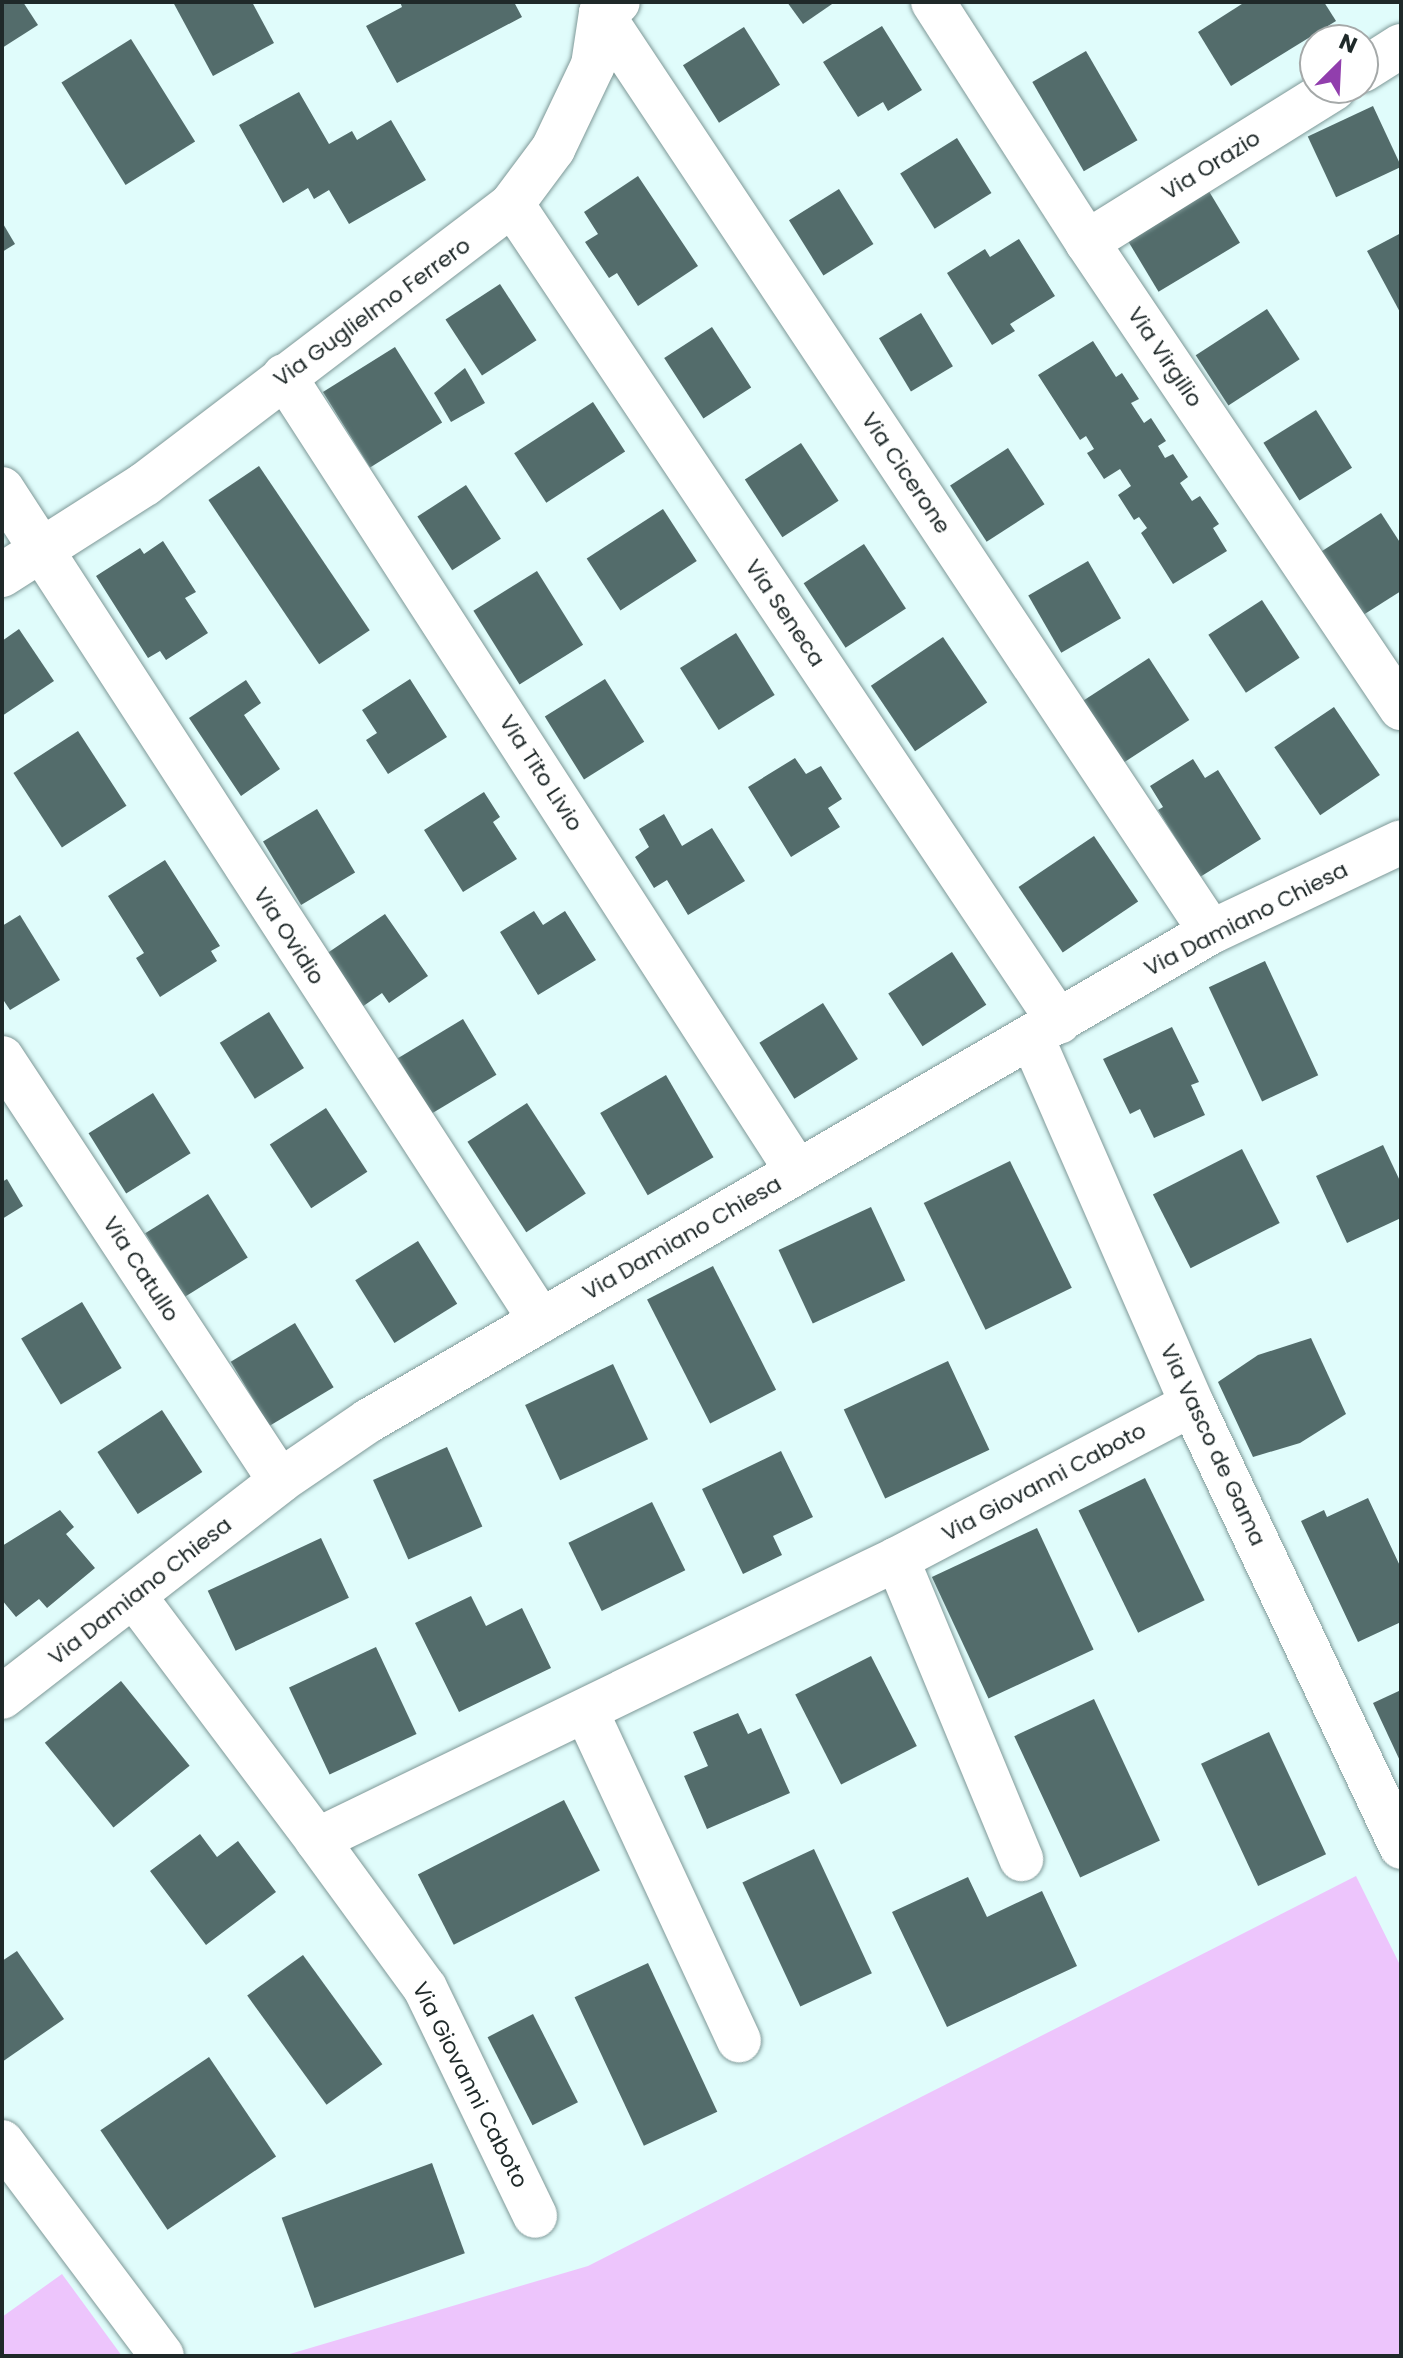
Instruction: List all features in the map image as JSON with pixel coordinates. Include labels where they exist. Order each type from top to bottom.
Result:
[{"type":"street","name":"Via Virgilio","points":[[933,2],[1087,242],[1401,708]]},
{"type":"street","name":"Via Guglielmo Ferrero","points":[[2,575],[145,484],[284,376],[463,247],[512,204],[553,149],[593,65],[605,6]]},
{"type":"street","name":"Via Cicerone","points":[[605,6],[1211,932]]},
{"type":"street","points":[[1379,60],[1401,46]]},
{"type":"street","name":"Via Orazio","points":[[1087,242],[1308,104]]},
{"type":"street","name":"Via Seneca","points":[[512,204],[1046,1031]]},
{"type":"street","name":"Via Tito Livio","points":[[284,376],[797,1171]]},
{"type":"street","points":[[2,489],[38,552]]},
{"type":"street","name":"Via Ovidio","points":[[38,552],[541,1321]]},
{"type":"street","name":"Via Damiano Chiesa","points":[[2,1697],[280,1481],[368,1421],[797,1171],[1046,1031],[1211,932],[1401,842]]},
{"type":"street","name":"Via Vasco de Gama","points":[[1046,1031],[1192,1404],[1401,1847]]},
{"type":"street","name":"Via Catullo","points":[[2,1058],[280,1481]]},
{"type":"street","name":"Via Giovanni Caboto","points":[[317,1840],[587,1713],[897,1559],[1192,1404]]},
{"type":"street","points":[[897,1559],[1021,1859]]},
{"type":"street","name":"Via Giovanni Caboto","points":[[134,1596],[425,1988],[535,2216]]},
{"type":"street","points":[[587,1713],[739,2040]]},
{"type":"street","points":[[2,2142],[162,2356]]},
{"type":"shaded area","points":[[1356,1876],[1401,1967],[1401,2356],[283,2356],[588,2266]]},
{"type":"shaded area","points":[[62,2274],[122,2356],[2,2356],[2,2317]]},
{"type":"building","points":[[2,2],[23,2],[38,25],[2,48]]},
{"type":"building","points":[[173,2],[252,2],[274,43],[213,76]]},
{"type":"building","points":[[400,2],[514,2],[522,17],[397,83],[366,26],[402,7]]},
{"type":"building","points":[[787,2],[835,2],[803,24]]},
{"type":"building","points":[[1245,2],[1324,2],[1336,21],[1331,24],[1299,24],[1299,44],[1231,86],[1198,32]]},
{"type":"building","points":[[882,26],[922,90],[888,111],[883,102],[858,117],[823,62]]},
{"type":"building","points":[[744,27],[780,85],[719,123],[683,65]]},
{"type":"building","points":[[131,39],[195,142],[126,185],[61,82]]},
{"type":"building","points":[[1086,51],[1138,140],[1084,171],[1032,82]]},
{"type":"building","points":[[299,92],[329,144],[352,131],[357,140],[391,120],[426,180],[349,224],[329,190],[314,199],[308,188],[283,203],[239,125]]},
{"type":"building","points":[[1373,106],[1401,167],[1336,197],[1308,136]]},
{"type":"building","points":[[957,138],[991,193],[935,229],[900,174]]},
{"type":"building","points":[[638,176],[698,266],[638,306],[617,273],[609,278],[585,242],[598,234],[584,212]]},
{"type":"building","points":[[1207,188],[1240,243],[1159,292],[1126,237]]},
{"type":"building","points":[[839,189],[873,244],[823,275],[789,220]]},
{"type":"building","points":[[2,222],[15,244],[2,252]]},
{"type":"building","points":[[1401,233],[1401,314],[1367,251]]},
{"type":"building","points":[[1019,239],[1055,296],[1010,324],[1015,331],[992,345],[947,273],[985,249],[990,257]]},
{"type":"building","points":[[500,284],[536,340],[482,376],[445,319]]},
{"type":"building","points":[[1267,309],[1300,359],[1228,406],[1196,355]]},
{"type":"building","points":[[921,313],[953,366],[911,391],[879,338]]},
{"type":"building","points":[[712,327],[751,387],[703,418],[664,358]]},
{"type":"building","points":[[1093,341],[1116,377],[1122,373],[1139,399],[1131,403],[1144,423],[1151,418],[1166,441],[1158,446],[1165,458],[1173,454],[1188,477],[1180,483],[1192,501],[1200,496],[1219,524],[1213,528],[1227,551],[1173,584],[1141,533],[1147,528],[1139,517],[1134,520],[1118,495],[1131,486],[1120,469],[1104,479],[1087,453],[1094,449],[1086,436],[1080,440],[1038,375]]},
{"type":"building","points":[[395,347],[442,422],[370,468],[323,392]]},
{"type":"building","points":[[465,368],[485,403],[451,422],[434,393]]},
{"type":"building","points":[[593,402],[625,451],[546,503],[514,453]]},
{"type":"building","points":[[1316,410],[1352,468],[1299,501],[1263,443]]},
{"type":"building","points":[[801,443],[839,501],[782,537],[745,479]]},
{"type":"building","points":[[1008,448],[1044,504],[987,542],[950,486]]},
{"type":"building","points":[[259,466],[370,630],[319,664],[208,500]]},
{"type":"building","points":[[466,485],[501,539],[452,570],[417,517]]},
{"type":"building","points":[[663,509],[697,561],[620,611],[587,559]]},
{"type":"building","points":[[1381,513],[1401,544],[1401,591],[1360,617],[1319,553]]},
{"type":"building","points":[[163,541],[196,592],[185,598],[208,633],[166,660],[160,651],[148,658],[96,576],[140,548],[144,554]]},
{"type":"building","points":[[864,544],[906,609],[846,648],[804,583]]},
{"type":"building","points":[[1088,561],[1121,618],[1061,653],[1028,596]]},
{"type":"building","points":[[537,571],[583,645],[519,685],[473,611]]},
{"type":"building","points":[[1262,600],[1300,658],[1246,693],[1208,635]]},
{"type":"building","points":[[19,629],[54,681],[2,716],[2,641]]},
{"type":"building","points":[[736,633],[775,695],[719,730],[680,668]]},
{"type":"building","points":[[943,637],[987,702],[915,751],[871,686]]},
{"type":"building","points":[[1149,658],[1189,720],[1123,763],[1083,701]]},
{"type":"building","points":[[410,679],[447,737],[388,774],[366,740],[377,733],[362,710]]},
{"type":"building","points":[[605,679],[644,742],[584,779],[545,717]]},
{"type":"building","points":[[246,680],[261,703],[244,715],[280,769],[241,796],[189,718]]},
{"type":"building","points":[[1334,707],[1380,775],[1320,815],[1274,747]]},
{"type":"building","points":[[78,731],[126,806],[62,848],[13,773]]},
{"type":"building","points":[[795,758],[806,774],[821,766],[842,799],[828,808],[840,827],[791,857],[748,787]]},
{"type":"building","points":[[1193,759],[1205,778],[1218,770],[1261,839],[1200,877],[1158,810],[1163,807],[1150,786]]},
{"type":"building","points":[[484,792],[500,817],[493,822],[517,859],[463,892],[424,830]]},
{"type":"building","points":[[317,809],[355,872],[301,905],[263,841]]},
{"type":"building","points":[[664,814],[682,846],[712,828],[745,881],[688,915],[667,880],[654,888],[635,857],[649,847],[639,829]]},
{"type":"building","points":[[1094,836],[1138,901],[1063,952],[1019,887]]},
{"type":"building","points":[[165,860],[220,946],[211,951],[217,961],[160,997],[136,958],[144,953],[108,896]]},
{"type":"building","points":[[534,911],[543,925],[565,911],[596,960],[538,995],[500,932]]},
{"type":"building","points":[[385,914],[428,976],[389,1003],[382,993],[362,1007],[326,954]]},
{"type":"building","points":[[20,915],[60,980],[10,1010],[2,998],[2,926]]},
{"type":"building","points":[[952,952],[986,1005],[923,1046],[888,993]]},
{"type":"building","points":[[1265,961],[1318,1075],[1262,1101],[1209,987]]},
{"type":"building","points":[[823,1003],[858,1059],[794,1099],[759,1043]]},
{"type":"building","points":[[269,1012],[304,1068],[255,1099],[220,1043]]},
{"type":"building","points":[[463,1019],[496,1075],[431,1114],[398,1058]]},
{"type":"building","points":[[1172,1027],[1199,1082],[1191,1085],[1205,1115],[1154,1138],[1140,1109],[1130,1114],[1103,1059]]},
{"type":"building","points":[[666,1075],[714,1157],[648,1195],[600,1113]]},
{"type":"building","points":[[153,1093],[191,1153],[126,1193],[89,1133]]},
{"type":"building","points":[[527,1103],[586,1194],[526,1232],[467,1142]]},
{"type":"building","points":[[326,1108],[367,1172],[311,1208],[270,1144]]},
{"type":"building","points":[[1383,1145],[1401,1183],[1401,1218],[1347,1243],[1316,1176]]},
{"type":"building","points":[[1242,1149],[1280,1223],[1191,1268],[1153,1194]]},
{"type":"building","points":[[1010,1161],[1072,1288],[986,1330],[924,1203]]},
{"type":"building","points":[[7,1179],[23,1206],[2,1219],[2,1182]]},
{"type":"building","points":[[208,1194],[248,1258],[185,1297],[145,1233]]},
{"type":"building","points":[[871,1207],[905,1280],[813,1324],[779,1250]]},
{"type":"building","points":[[418,1241],[457,1304],[394,1343],[355,1280]]},
{"type":"building","points":[[713,1266],[776,1390],[710,1423],[647,1300]]},
{"type":"building","points":[[82,1302],[122,1368],[61,1405],[21,1339]]},
{"type":"building","points":[[295,1323],[334,1387],[269,1426],[231,1362]]},
{"type":"building","points":[[1311,1338],[1346,1414],[1300,1443],[1253,1457],[1218,1382],[1258,1355]]},
{"type":"building","points":[[948,1361],[989,1450],[885,1498],[844,1410]]},
{"type":"building","points":[[613,1364],[648,1439],[560,1480],[525,1405]]},
{"type":"building","points":[[162,1410],[202,1472],[138,1514],[97,1452]]},
{"type":"building","points":[[447,1447],[482,1526],[408,1559],[373,1480]]},
{"type":"building","points":[[781,1451],[813,1517],[773,1536],[782,1555],[743,1574],[702,1489]]},
{"type":"building","points":[[1145,1478],[1205,1600],[1138,1633],[1078,1510]]},
{"type":"building","points":[[1368,1498],[1401,1568],[1401,1622],[1358,1642],[1301,1521],[1324,1510],[1327,1517]]},
{"type":"building","points":[[652,1502],[685,1570],[602,1611],[568,1543]]},
{"type":"building","points":[[60,1510],[74,1527],[66,1534],[95,1568],[47,1608],[39,1599],[16,1617],[2,1600],[2,1546]]},
{"type":"building","points":[[1037,1528],[1094,1649],[988,1698],[932,1577]]},
{"type":"building","points":[[321,1538],[349,1598],[236,1651],[208,1591]]},
{"type":"building","points":[[471,1596],[486,1626],[522,1608],[551,1668],[459,1712],[415,1623]]},
{"type":"building","points":[[376,1647],[417,1734],[330,1775],[289,1688]]},
{"type":"building","points":[[871,1656],[917,1746],[841,1785],[795,1695]]},
{"type":"building","points":[[121,1681],[190,1766],[113,1827],[45,1743]]},
{"type":"building","points":[[1401,1690],[1401,1763],[1373,1703]]},
{"type":"building","points":[[1094,1699],[1160,1840],[1080,1878],[1014,1736]]},
{"type":"building","points":[[738,1713],[748,1734],[761,1728],[790,1793],[707,1829],[684,1776],[708,1766],[693,1732]]},
{"type":"building","points":[[1269,1732],[1326,1854],[1258,1886],[1201,1764]]},
{"type":"building","points":[[564,1800],[600,1870],[454,1945],[418,1874]]},
{"type":"building","points":[[200,1834],[217,1857],[238,1841],[276,1892],[206,1945],[150,1871]]},
{"type":"building","points":[[814,1849],[872,1973],[800,2007],[742,1882]]},
{"type":"building","points":[[968,1877],[987,1917],[1042,1891],[1077,1966],[947,2027],[892,1912]]},
{"type":"building","points":[[17,1951],[64,2019],[2,2062],[2,1961]]},
{"type":"building","points":[[303,1955],[382,2064],[327,2105],[247,1996]]},
{"type":"building","points":[[648,1963],[717,2112],[644,2146],[575,1997]]},
{"type":"building","points":[[533,2014],[578,2102],[533,2125],[488,2037]]},
{"type":"building","points":[[209,2057],[276,2156],[167,2230],[100,2130]]},
{"type":"building","points":[[432,2163],[465,2253],[314,2308],[282,2218]]}]
